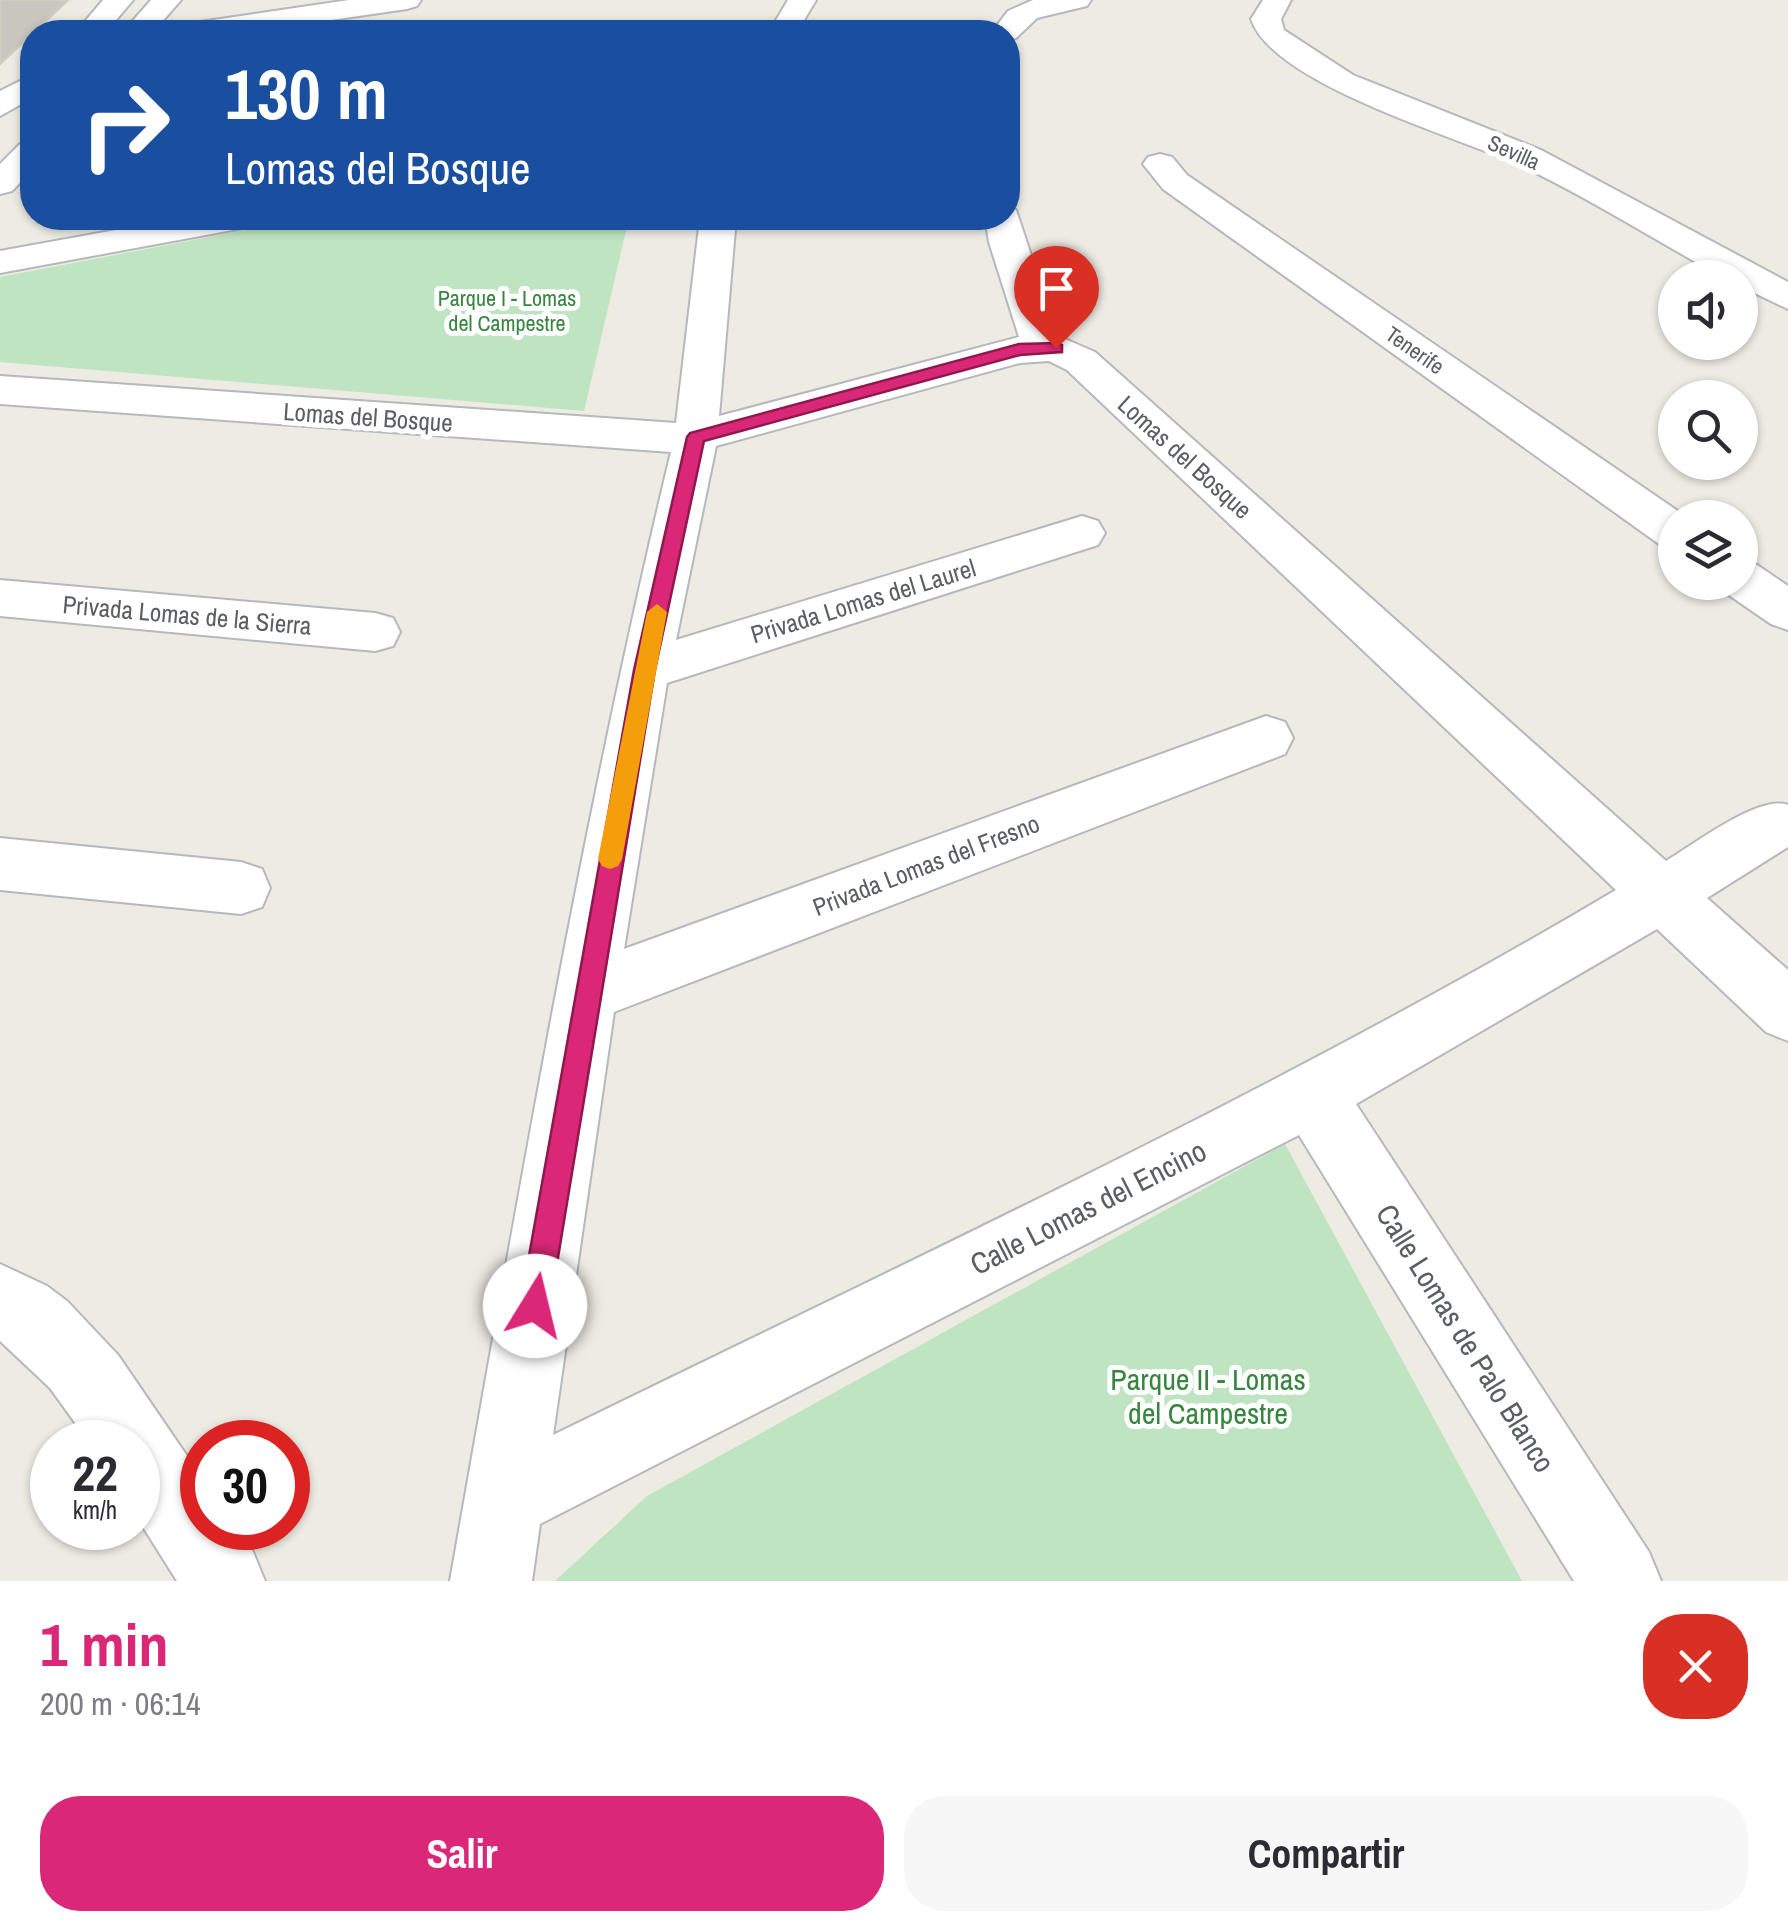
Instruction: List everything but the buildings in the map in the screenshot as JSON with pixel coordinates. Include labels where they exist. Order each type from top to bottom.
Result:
[{"type":"street","points":[[101,20],[119,0]]},
{"type":"street","points":[[149,20],[167,0]]},
{"type":"street","points":[[273,20],[407,0]]},
{"type":"street","points":[[1016,20],[1033,10],[1077,0]]},
{"type":"street","name":"Sevilla","points":[[1277,0],[1266,19],[1271,34],[1342,82],[1529,157],[1788,296]]},
{"type":"street","points":[[0,184],[20,163]]},
{"type":"street","name":"Tenerife","points":[[1160,164],[1175,182],[1658,520]]},
{"type":"street","points":[[0,262],[173,230]]},
{"type":"street","points":[[492,1581],[586,993],[644,670],[696,437],[717,230]]},
{"type":"street","points":[[1006,230],[1042,347]]},
{"type":"street","name":"Lomas del Bosque","points":[[0,390],[636,437],[696,437],[1019,350],[1056,348],[1080,361],[1788,1011]]},
{"type":"street","name":"Privada Lomas del Laurel","points":[[644,670],[1082,533]]},
{"type":"street","points":[[1758,590],[1788,611]]},
{"type":"street","name":"Privada Lomas de la Sierra","points":[[0,598],[375,632]]},
{"type":"street","name":"Privada Lomas del Fresno","points":[[586,993],[1266,738]]},
{"type":"street","name":"Calle Lomas del Encino","points":[[503,1501],[1312,1095],[1664,896],[1776,825]]},
{"type":"street","points":[[0,864],[241,888]]},
{"type":"street","name":"Calle Lomas de Palo Blanco","points":[[1312,1095],[1620,1581]]},
{"type":"street","points":[[0,1300],[52,1335],[118,1420]]},
{"type":"street","points":[[160,1484],[224,1581]]},
{"type":"green space","name":"Parque I - Lomas del Campestre","points":[[246,230],[626,230],[584,411],[0,362],[0,277]]},
{"type":"green space","name":"Parque II - Lomas del Campestre","points":[[1285,1144],[1522,1581],[555,1581],[647,1496]]},
{"type":"slow traffic","points":[[610,859],[657,612]]},
{"type":"route","points":[[535,1306],[644,670],[696,437],[1019,350],[1056,348]]}]
